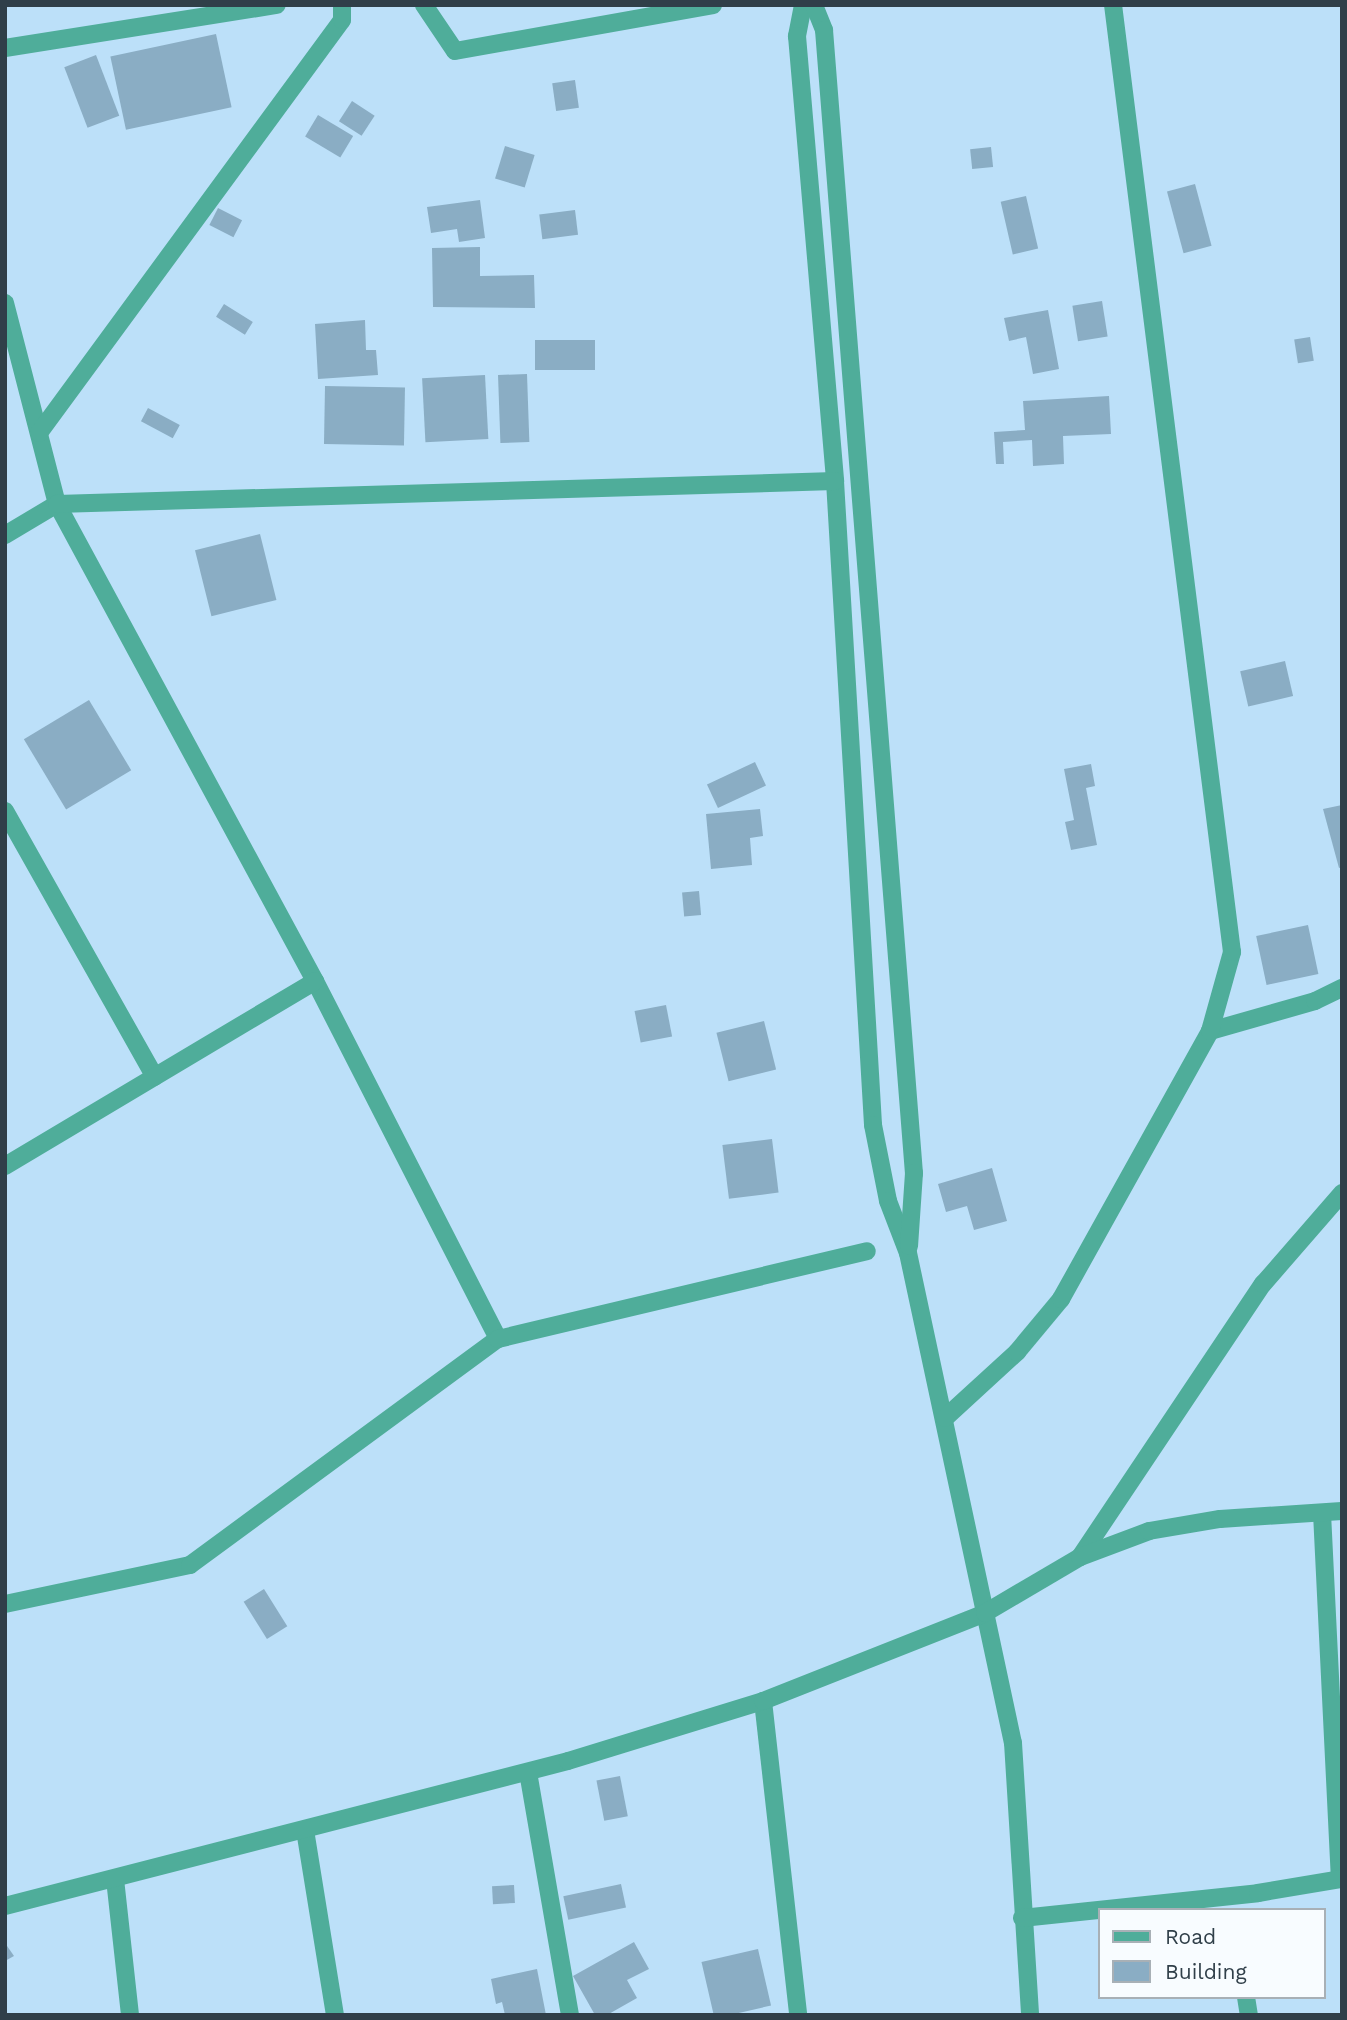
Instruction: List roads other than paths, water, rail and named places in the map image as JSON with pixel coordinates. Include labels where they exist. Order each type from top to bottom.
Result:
[{"type":"street","points":[[5,48],[277,5]]},
{"type":"street","points":[[39,433],[342,20],[342,5]]},
{"type":"street","points":[[424,5],[455,51],[713,5]]},
{"type":"street","points":[[803,5],[797,36],[835,481],[873,1125],[888,1200],[908,1253],[1013,1743],[1030,2015]]},
{"type":"street","points":[[814,5],[824,30],[912,1158],[908,1253]]},
{"type":"street","points":[[945,1418],[1017,1352],[1061,1299],[1210,1031],[1232,952],[1113,5]]},
{"type":"street","points":[[5,303],[58,504],[315,981],[498,1339]]},
{"type":"street","points":[[5,535],[58,504],[835,481]]},
{"type":"street","points":[[5,811],[155,1077]]},
{"type":"street","points":[[5,1166],[315,981]]},
{"type":"street","points":[[1210,1031],[1315,1001],[1342,988]]},
{"type":"street","points":[[1080,1557],[1263,1284],[1342,1193]]},
{"type":"street","points":[[5,1604],[190,1565],[498,1339],[867,1251]]},
{"type":"street","points":[[5,1906],[528,1772],[763,1702],[985,1613],[1080,1557],[1149,1531],[1220,1519],[1342,1511]]},
{"type":"street","points":[[1157,1908],[1232,1903],[1341,1879],[1322,1513]]},
{"type":"street","points":[[763,1702],[798,2015]]},
{"type":"street","points":[[528,1772],[570,2015]]},
{"type":"street","points":[[306,1830],[335,2015]]},
{"type":"street","points":[[115,1879],[130,2015]]},
{"type":"street","points":[[1022,1917],[1098,1912]]}]
